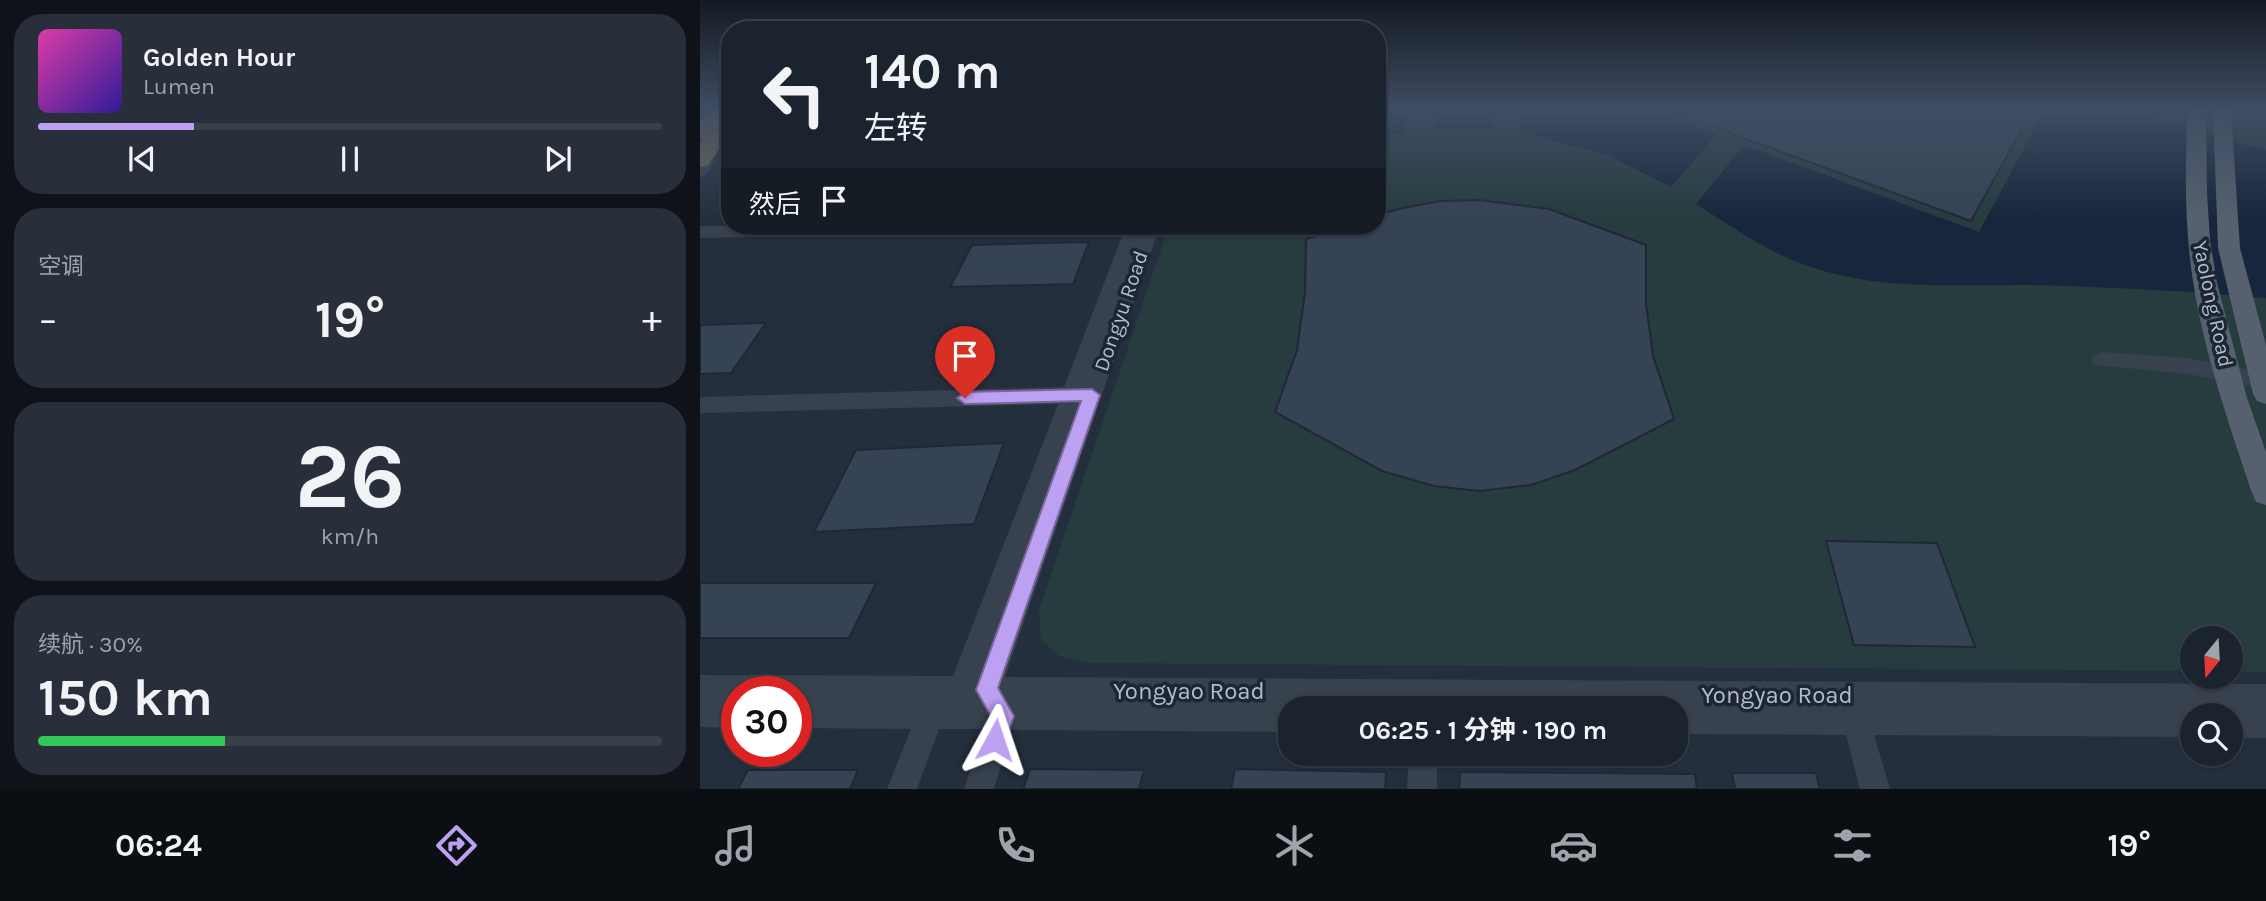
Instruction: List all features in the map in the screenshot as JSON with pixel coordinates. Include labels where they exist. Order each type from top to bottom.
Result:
[{"type":"main road","name":"Yaolong Road","points":[[2198,146],[2199,240],[2211,308],[2234,398],[2266,494]]},
{"type":"main road","name":"Yaolong Road","points":[[2224,146],[2229,248],[2266,394]]},
{"type":"street","points":[[700,173],[708,146]]},
{"type":"street","points":[[700,232],[721,232]]},
{"type":"street","name":"Dongyu Road","points":[[1082,395],[1132,235]]},
{"type":"street","name":"Dongyu Road","points":[[974,690],[1082,395],[1147,235]]},
{"type":"street","points":[[2101,360],[2188,366],[2266,381]]},
{"type":"street","points":[[700,405],[1082,395]]},
{"type":"street","name":"Yongyao Road","points":[[700,688],[974,690],[1278,697]]},
{"type":"street","points":[[902,789],[930,715],[974,690],[1003,716],[979,789]]},
{"type":"street","name":"Yongyao Road","points":[[1688,719],[1852,708],[2266,698]]},
{"type":"street","name":"Yongyao Road","points":[[1688,705],[1852,708],[2180,722]]},
{"type":"street","points":[[1852,708],[1875,789]]},
{"type":"street","points":[[700,713],[721,714]]},
{"type":"street","name":"Yongyao Road","points":[[812,714],[1278,718]]},
{"type":"street","points":[[2243,723],[2266,724]]},
{"type":"street","points":[[1422,789],[1423,766]]},
{"type":"green space","points":[[1386,146],[2266,146],[2266,672],[2244,671],[2244,626],[2180,626],[2180,671],[1091,663],[1059,656],[1041,640],[1039,610],[1166,235],[1386,235]]},
{"type":"water","points":[[1574,146],[1707,146],[1671,187],[1606,154]]},
{"type":"water","points":[[1743,146],[1746,146],[1979,232],[2025,146],[2251,146],[2266,150],[2266,298],[2120,288],[1924,285],[1870,281],[1817,269],[1785,257],[1754,241],[1696,204]]},
{"type":"building","points":[[1765,146],[2013,146],[1971,221]]},
{"type":"building","points":[[1479,200],[1549,209],[1646,245],[1646,303],[1653,356],[1674,419],[1575,470],[1531,485],[1479,491],[1434,486],[1382,471],[1275,412],[1297,350],[1305,293],[1306,239],[1319,235],[1386,235],[1386,213],[1442,201]]},
{"type":"building","points":[[1089,242],[1073,284],[950,287],[972,245]]},
{"type":"building","points":[[766,323],[731,373],[700,374],[700,325]]},
{"type":"building","points":[[1004,443],[974,524],[814,532],[856,450]]},
{"type":"building","points":[[1826,541],[1937,543],[1975,647],[1854,645]]},
{"type":"building","points":[[700,583],[876,583],[849,638],[700,638]]},
{"type":"building","points":[[1030,769],[1144,770],[1139,789],[1023,789]]},
{"type":"building","points":[[1235,769],[1386,772],[1385,789],[1231,789]]},
{"type":"building","points":[[748,770],[858,770],[850,789],[738,789]]},
{"type":"building","points":[[1460,772],[1695,774],[1697,789],[1459,789]]},
{"type":"building","points":[[1732,773],[1816,773],[1820,789],[1735,789]]},
{"type":"route","points":[[965,398],[1092,395],[987,690],[1003,716],[995,740]]}]
